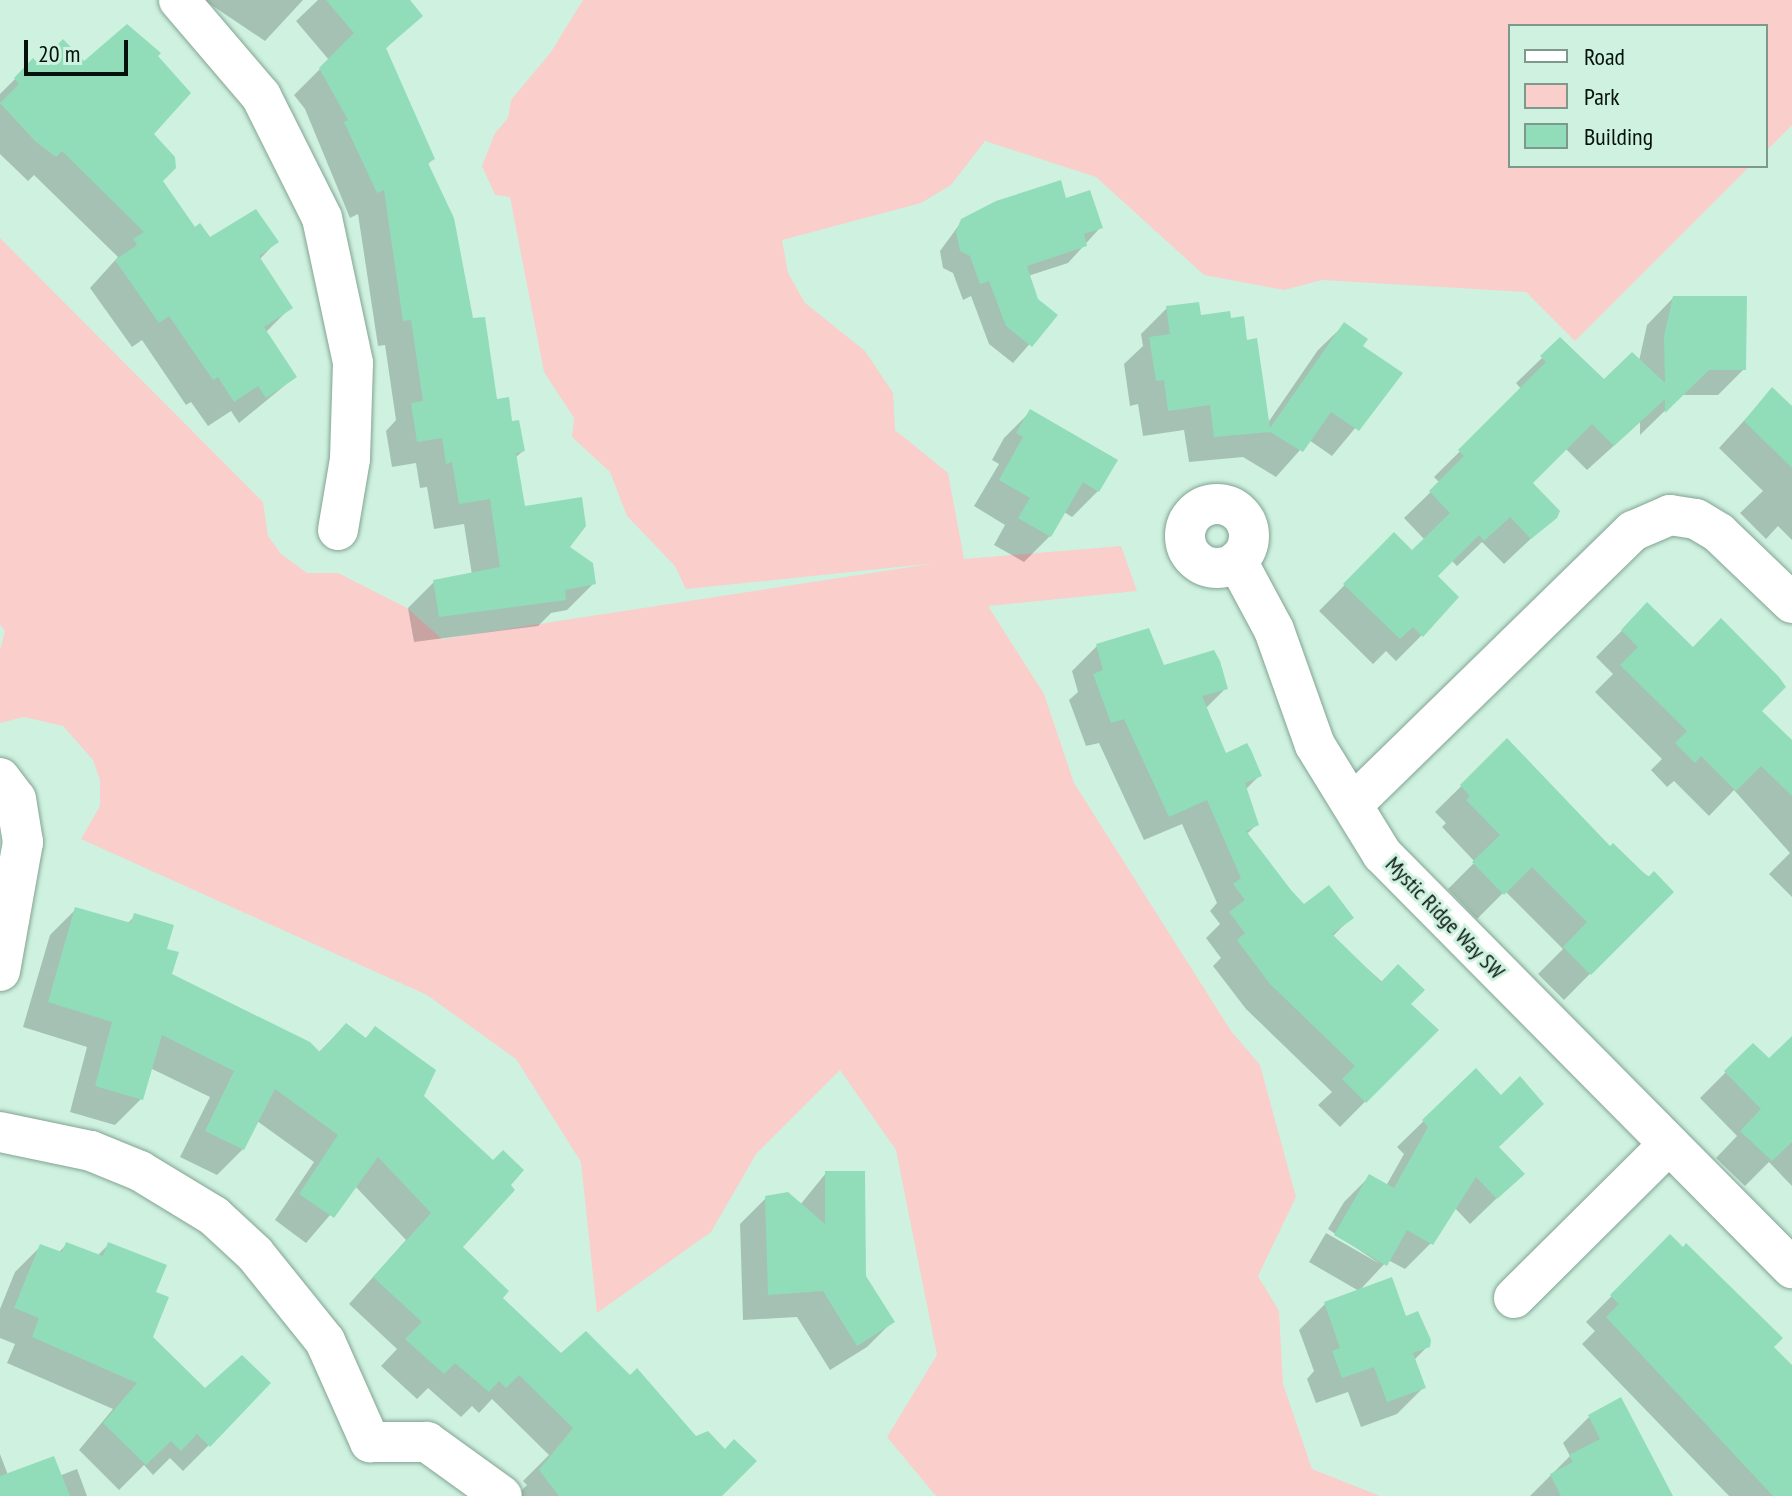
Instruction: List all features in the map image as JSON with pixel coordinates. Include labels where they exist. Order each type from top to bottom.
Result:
[{"type":"street","points":[[179,0],[261,96],[322,218],[353,363],[350,459],[338,530]]},
{"type":"street","points":[[1353,804],[1633,531],[1670,515],[1696,519],[1719,533],[1792,603]]},
{"type":"street","name":"Mystic Ridge Way SW","points":[[1237,561],[1274,630],[1315,745],[1382,854],[1792,1268]]},
{"type":"street","points":[[0,778],[16,799],[23,842],[0,971]]},
{"type":"street","points":[[0,1132],[91,1151],[140,1171],[214,1216],[274,1274],[325,1341],[370,1442],[427,1442],[502,1496]]},
{"type":"street","points":[[1514,1298],[1668,1145]]},
{"type":"green space","points":[[583,0],[1792,0],[1792,125],[1768,149],[1768,24],[1508,24],[1508,168],[1748,168],[1575,341],[1526,292],[1322,280],[1284,290],[1204,275],[1096,177],[985,141],[951,185],[921,203],[782,240],[788,273],[805,303],[865,351],[893,393],[895,430],[948,473],[964,559],[1121,546],[1137,591],[988,606],[1044,694],[1074,783],[1231,1031],[1260,1065],[1296,1197],[1258,1276],[1279,1311],[1283,1384],[1312,1469],[1380,1496],[936,1496],[887,1437],[937,1355],[896,1150],[840,1070],[756,1154],[711,1232],[597,1313],[581,1162],[516,1059],[427,995],[81,839],[100,806],[100,780],[93,760],[63,726],[24,717],[0,723],[0,650],[5,631],[0,625],[0,238],[263,502],[268,536],[281,554],[307,573],[338,573],[407,608],[442,639],[937,563],[686,589],[675,566],[627,516],[610,472],[572,437],[574,418],[544,372],[510,197],[495,195],[482,166],[495,133],[508,118],[511,100],[551,52]]},
{"type":"building","points":[[326,0],[410,0],[423,16],[386,48],[435,159],[428,163],[454,218],[473,318],[485,317],[497,399],[509,397],[512,421],[519,420],[525,451],[516,453],[525,506],[582,497],[586,526],[570,547],[593,563],[596,584],[565,590],[566,600],[439,617],[433,580],[500,567],[490,499],[459,504],[452,462],[446,464],[442,438],[417,442],[411,403],[423,401],[411,320],[403,321],[384,190],[377,193],[344,122],[348,120],[319,68],[354,33]]},
{"type":"building","points":[[127,24],[161,53],[158,56],[191,93],[154,134],[175,157],[176,168],[163,181],[195,227],[200,223],[210,237],[256,209],[279,242],[259,256],[293,308],[264,327],[297,377],[266,398],[258,386],[234,402],[218,377],[213,380],[169,316],[159,323],[115,260],[137,245],[133,239],[144,232],[62,151],[56,157],[36,142],[0,103],[19,84],[14,78],[33,58],[39,64],[63,39],[84,61]]},
{"type":"building","points":[[1061,180],[1066,198],[1090,190],[1103,228],[1084,234],[1087,246],[1027,266],[1038,299],[1058,315],[1032,347],[1006,326],[989,281],[980,284],[970,256],[960,251],[956,232],[961,219],[996,201]]},
{"type":"building","points":[[1673,296],[1747,296],[1746,370],[1709,370],[1665,413],[1665,399],[1614,446],[1592,424],[1533,483],[1560,511],[1557,518],[1531,539],[1510,517],[1484,541],[1479,535],[1438,576],[1459,597],[1423,637],[1413,627],[1400,639],[1343,584],[1394,532],[1412,550],[1450,513],[1429,491],[1464,456],[1458,450],[1546,362],[1540,356],[1560,337],[1604,379],[1632,352],[1665,383],[1664,336]]},
{"type":"building","points":[[1199,302],[1201,315],[1230,311],[1231,318],[1244,316],[1247,340],[1257,338],[1270,428],[1344,322],[1368,339],[1363,346],[1403,373],[1359,431],[1331,412],[1303,452],[1270,432],[1214,437],[1210,405],[1168,411],[1164,380],[1156,381],[1149,337],[1170,334],[1166,306]]},
{"type":"building","points":[[1772,387],[1792,406],[1792,468],[1744,421]]},
{"type":"building","points":[[1030,409],[1118,460],[1099,492],[1083,482],[1051,537],[1018,518],[1030,498],[999,480],[1023,437],[1016,433]]},
{"type":"building","points":[[1647,602],[1693,647],[1721,618],[1779,677],[1786,687],[1762,711],[1792,740],[1792,796],[1761,766],[1736,791],[1701,756],[1695,763],[1675,743],[1687,731],[1620,665],[1638,647],[1621,630]]},
{"type":"building","points":[[1149,628],[1164,665],[1214,650],[1220,661],[1228,689],[1202,696],[1226,753],[1247,743],[1262,776],[1245,783],[1259,825],[1246,831],[1304,904],[1329,885],[1354,918],[1332,934],[1381,982],[1398,964],[1425,990],[1411,1004],[1439,1030],[1366,1103],[1342,1079],[1355,1066],[1270,984],[1237,940],[1245,933],[1229,912],[1245,900],[1233,884],[1241,878],[1207,800],[1169,817],[1124,719],[1111,723],[1093,674],[1103,670],[1096,644]]},
{"type":"building","points":[[1507,738],[1610,846],[1613,843],[1648,877],[1654,871],[1674,892],[1591,975],[1563,947],[1587,922],[1532,867],[1504,895],[1472,862],[1500,835],[1466,800],[1470,796],[1460,785]]},
{"type":"building","points":[[75,907],[131,923],[134,913],[174,925],[167,949],[179,952],[172,974],[310,1042],[320,1052],[346,1023],[366,1038],[375,1026],[436,1070],[424,1096],[493,1160],[503,1150],[524,1170],[511,1185],[515,1190],[463,1247],[509,1291],[503,1298],[561,1353],[586,1331],[630,1375],[637,1368],[696,1436],[708,1431],[725,1449],[734,1439],[757,1461],[722,1496],[559,1496],[539,1470],[573,1428],[519,1375],[506,1388],[499,1381],[489,1392],[455,1363],[444,1374],[405,1339],[422,1322],[373,1277],[431,1213],[378,1157],[334,1218],[299,1194],[338,1135],[275,1089],[244,1150],[205,1131],[234,1071],[162,1035],[143,1100],[95,1086],[112,1022],[48,1002]]},
{"type":"building","points":[[1792,1036],[1792,1142],[1772,1161],[1740,1131],[1761,1109],[1724,1071],[1753,1043],[1769,1058]]},
{"type":"building","points":[[1476,1068],[1501,1095],[1520,1076],[1544,1104],[1499,1147],[1525,1174],[1497,1199],[1476,1177],[1433,1245],[1407,1230],[1387,1266],[1334,1235],[1369,1174],[1394,1188],[1428,1127],[1422,1120]]},
{"type":"building","points":[[825,1171],[865,1171],[866,1276],[895,1322],[857,1346],[823,1291],[768,1295],[765,1196],[788,1192],[825,1224]]},
{"type":"building","points":[[1670,1234],[1683,1247],[1686,1243],[1783,1338],[1774,1347],[1792,1365],[1792,1496],[1773,1496],[1606,1317],[1619,1304],[1610,1295]]},
{"type":"building","points":[[66,1242],[103,1256],[108,1242],[167,1265],[156,1292],[169,1297],[153,1337],[205,1388],[242,1355],[271,1383],[210,1447],[197,1434],[181,1451],[171,1441],[146,1465],[103,1423],[137,1383],[32,1337],[39,1318],[14,1308],[40,1244],[62,1252]]},
{"type":"building","points":[[1392,1277],[1406,1316],[1418,1311],[1431,1340],[1430,1347],[1413,1353],[1426,1388],[1387,1402],[1374,1367],[1342,1378],[1332,1351],[1340,1348],[1324,1302]]},
{"type":"building","points":[[1621,1397],[1673,1496],[1561,1496],[1550,1474],[1573,1462],[1569,1455],[1600,1439],[1588,1415]]},
{"type":"building","points":[[54,1456],[70,1496],[0,1496],[0,1476]]}]
